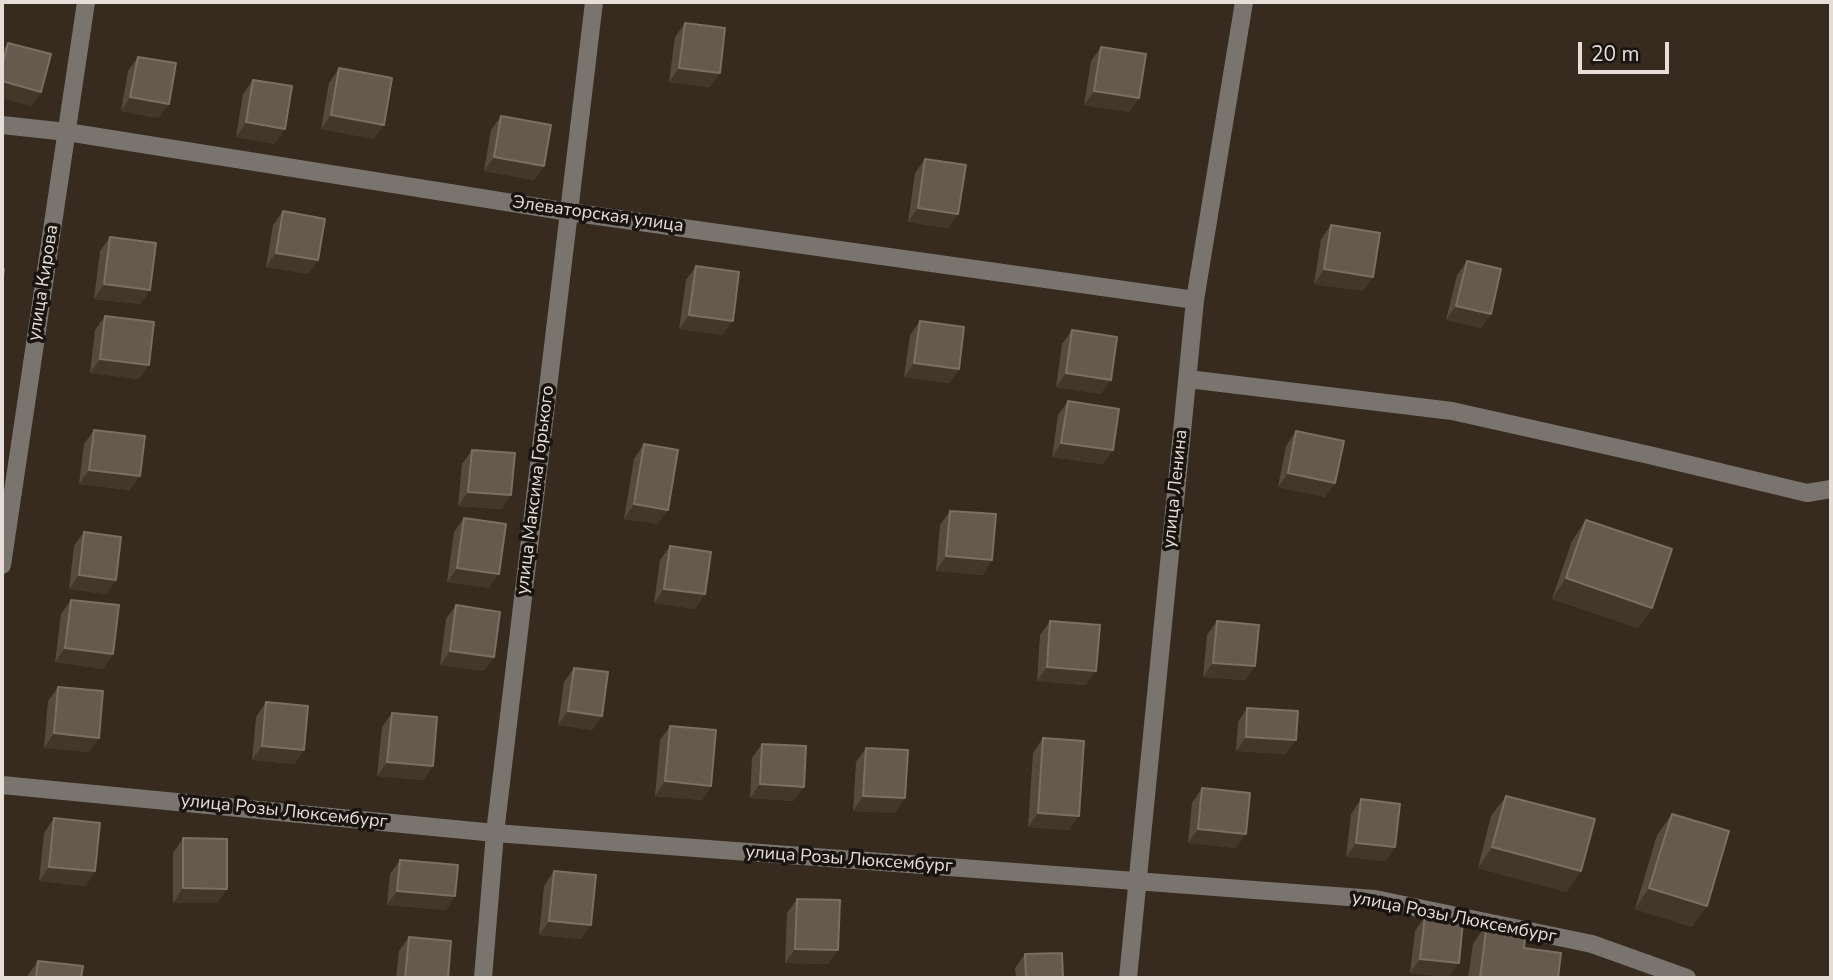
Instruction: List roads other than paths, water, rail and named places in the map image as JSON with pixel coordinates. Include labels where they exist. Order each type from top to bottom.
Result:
[{"type":"street","name":"улица Кирова","points":[[2,565],[86,2]]},
{"type":"street","name":"улица Максима Горького","points":[[483,978],[495,833],[594,2]]},
{"type":"street","name":"улица Ленина","points":[[1128,978],[1195,300],[1244,2]]},
{"type":"street","name":"Элеваторская улица","points":[[2,125],[67,132],[569,212],[1195,300]]},
{"type":"street","points":[[1188,379],[1452,411],[1807,494],[1831,489]]},
{"type":"street","name":"улица Розы Люксембург","points":[[2,785],[495,833],[1375,899],[1591,944],[1687,978]]}]
